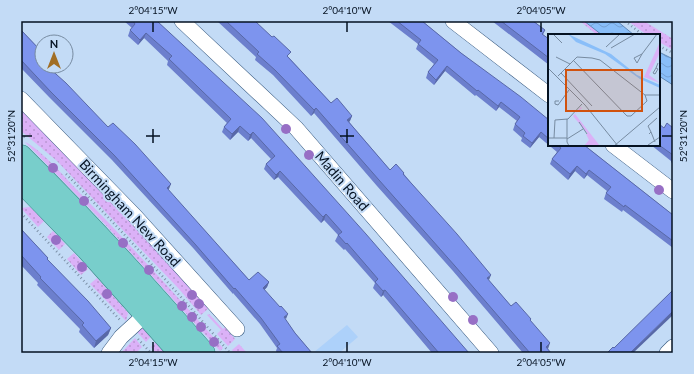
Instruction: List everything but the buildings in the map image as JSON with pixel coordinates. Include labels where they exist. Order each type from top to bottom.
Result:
[{"type":"highway","points":[[21,156],[28,185],[180,353]]},
{"type":"highway","points":[[28,185],[146,288],[204,353]]},
{"type":"street","name":"Madin Road","points":[[182,21],[296,128],[491,353]]},
{"type":"street","points":[[453,21],[548,94]]},
{"type":"street","name":"Birmingham New Road","points":[[21,99],[135,216],[237,329]]},
{"type":"street","points":[[614,146],[673,191]]},
{"type":"street","points":[[109,353],[121,337],[146,314]]},
{"type":"street","points":[[667,353],[673,347]]},
{"type":"path","points":[[625,21],[642,34]]},
{"type":"path","points":[[660,46],[673,53]]},
{"type":"path","points":[[21,213],[151,353]]},
{"type":"shaded area","points":[[580,21],[584,21],[601,34],[596,34]]},
{"type":"shaded area","points":[[628,21],[644,21],[673,39],[673,50],[660,43],[660,34],[646,34]]},
{"type":"shaded area","points":[[21,107],[210,307],[201,315],[179,289],[57,161],[21,131]]},
{"type":"shaded area","points":[[25,142],[37,150],[51,163],[132,248],[223,348],[220,351],[102,221]]},
{"type":"shaded area","points":[[30,207],[44,221],[38,227],[21,208]]},
{"type":"shaded area","points":[[53,231],[65,244],[59,250],[47,237]]},
{"type":"shaded area","points":[[74,253],[88,269],[81,275],[67,259]]},
{"type":"shaded area","points":[[97,278],[128,313],[126,321],[90,284]]},
{"type":"shaded area","points":[[209,314],[223,329],[225,327],[235,339],[228,346],[217,334],[221,330],[207,315]]},
{"type":"shaded area","points":[[347,325],[358,337],[339,353],[313,353]]},
{"type":"shaded area","points":[[143,328],[154,333],[146,342],[136,331]]},
{"type":"shaded area","points":[[135,338],[142,347],[136,353],[121,353]]},
{"type":"shaded area","points":[[158,340],[169,353],[156,353],[151,347]]},
{"type":"shaded area","points":[[239,344],[247,353],[234,353],[232,350]]},
{"type":"water","points":[[584,21],[617,21],[633,34],[601,34]]},
{"type":"water","points":[[660,52],[673,59],[673,85],[660,77]]}]
